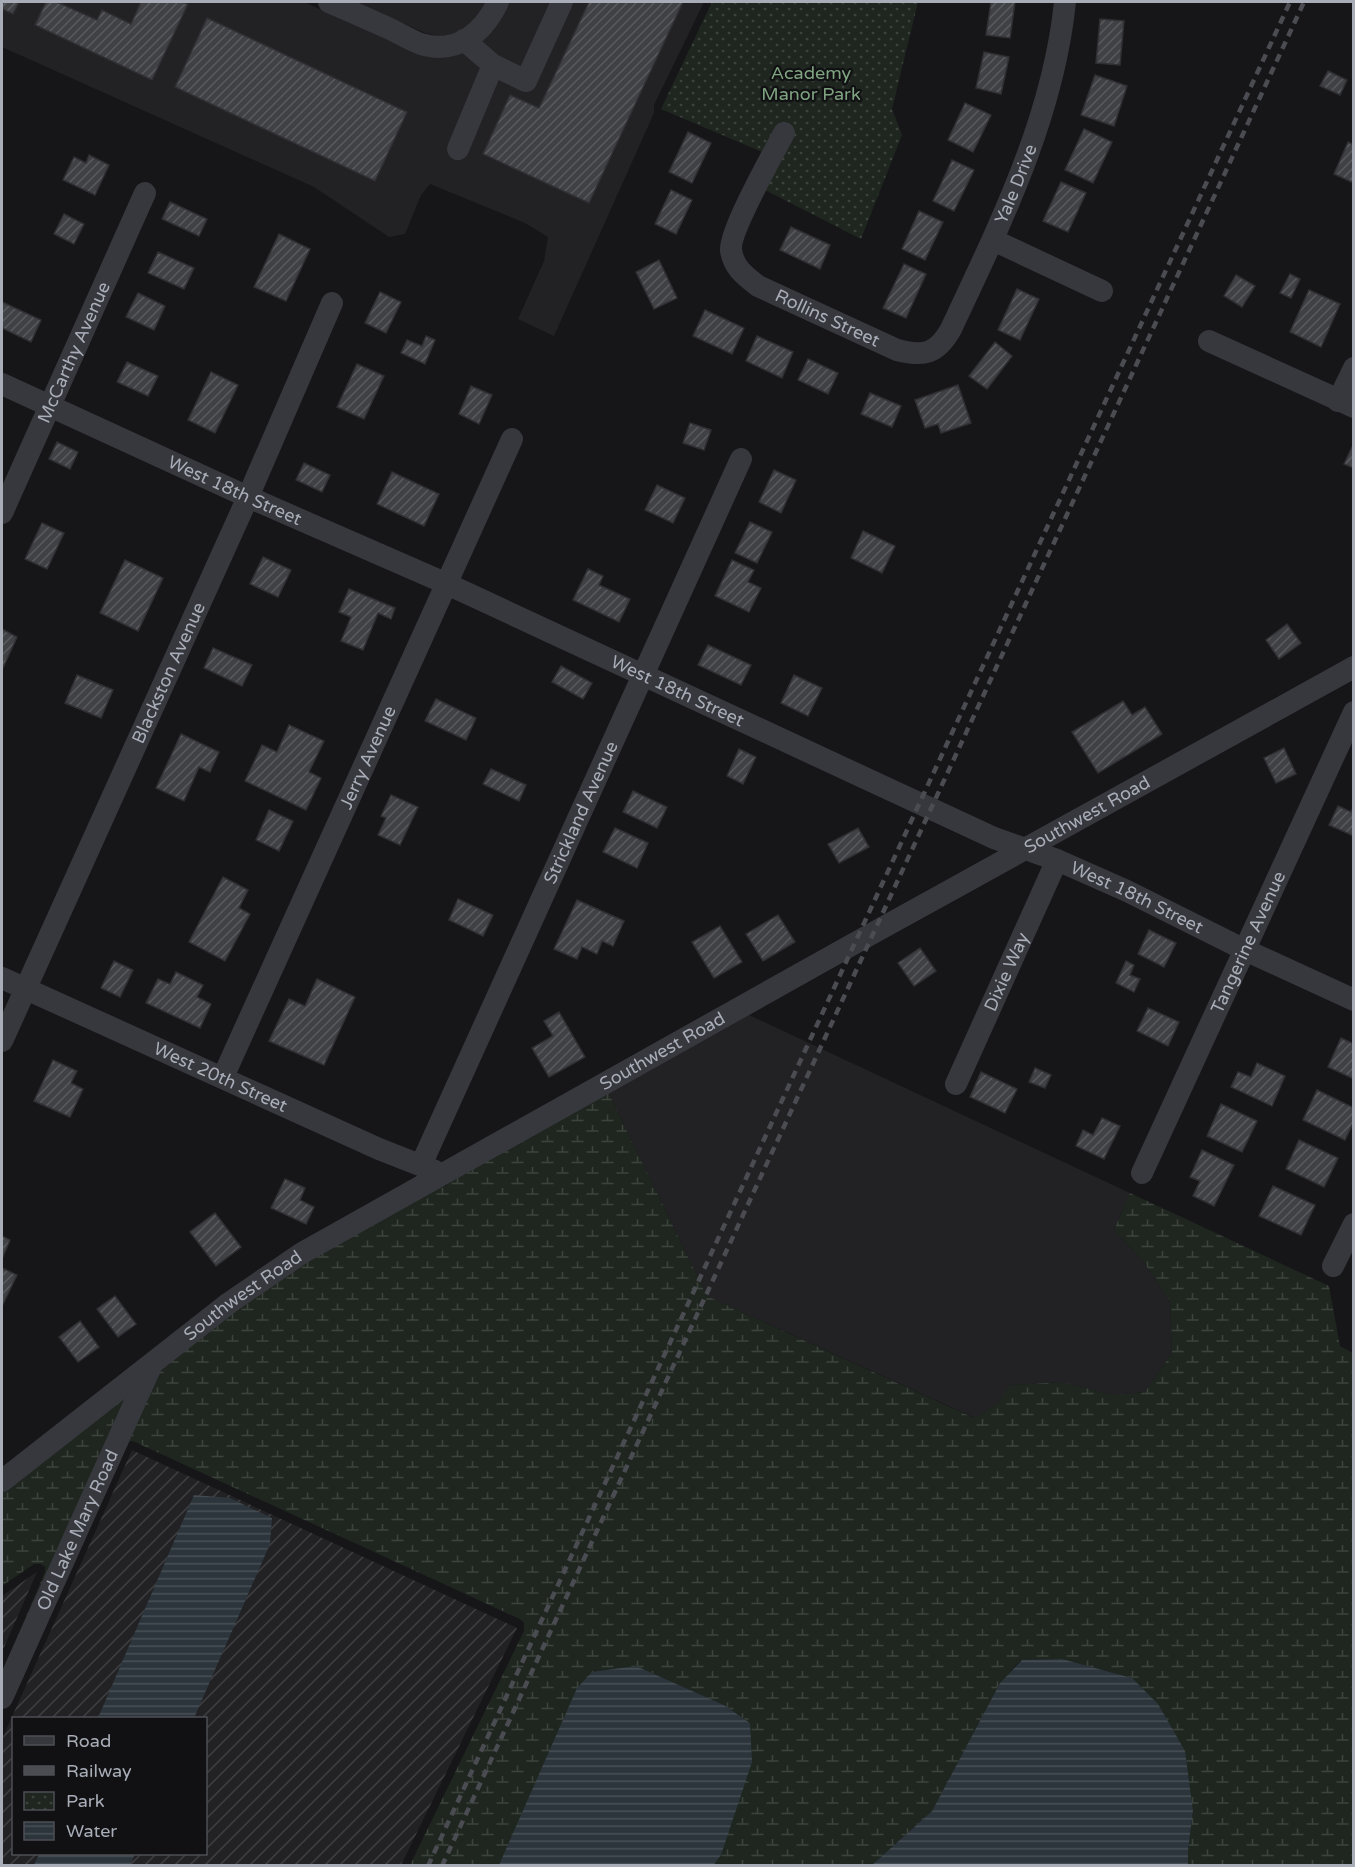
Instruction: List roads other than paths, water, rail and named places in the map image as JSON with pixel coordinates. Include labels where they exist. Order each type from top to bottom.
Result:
[{"type":"street","points":[[329,2],[422,44],[443,47],[464,40],[478,32],[498,2]]},
{"type":"street","points":[[464,40],[493,65],[526,81],[561,2]]},
{"type":"street","name":"Yale Drive","points":[[930,351],[943,343],[951,329],[1026,163],[1046,102],[1065,2]]},
{"type":"street","points":[[458,149],[493,65]]},
{"type":"street","name":"Rollins Street","points":[[783,133],[735,230],[730,248],[734,262],[743,274],[758,286],[897,350],[913,354],[930,351]]},
{"type":"street","name":"McCarthy Avenue","points":[[2,513],[145,193]]},
{"type":"street","points":[[993,240],[1102,291]]},
{"type":"street","name":"Blackston Avenue","points":[[2,1041],[248,496],[332,303]]},
{"type":"street","points":[[1209,341],[1346,404],[1353,368]]},
{"type":"street","name":"West 18th Street","points":[[2,384],[445,583],[994,838],[1057,860],[1127,891],[1245,950],[1353,1000]]},
{"type":"street","name":"Jerry Avenue","points":[[223,1077],[512,439]]},
{"type":"street","name":"Strickland Avenue","points":[[421,1165],[741,459]]},
{"type":"street","name":"Southwest Road","points":[[2,1481],[229,1303],[302,1253],[1353,667]]},
{"type":"street","name":"Tangerine Avenue","points":[[1142,1173],[1353,712]]},
{"type":"street","name":"Dixie Way","points":[[956,1084],[1057,860]]},
{"type":"street","name":"West 20th Street","points":[[2,978],[379,1149],[442,1173]]},
{"type":"street","points":[[1333,1266],[1353,1224]]},
{"type":"street","name":"Old Lake Mary Road","points":[[2,1698],[154,1360]]},
{"type":"water","points":[[194,1495],[230,1498],[272,1518],[270,1544],[194,1717],[98,1717]]},
{"type":"water","points":[[1062,1659],[1132,1678],[1158,1704],[1185,1751],[1193,1811],[1188,1865],[872,1865],[932,1811],[1000,1683],[1022,1660]]},
{"type":"water","points":[[636,1666],[724,1705],[750,1723],[752,1762],[721,1855],[713,1866],[499,1865],[577,1688],[592,1672]]},
{"type":"water","points":[[39,1855],[135,1855],[130,1865],[34,1865]]},
{"type":"railway","points":[[428,1866],[1290,2]]},
{"type":"railway","points":[[442,1866],[1304,2]]},
{"type":"park label","name":"Academy Manor Park","points":[[811,83]]}]
